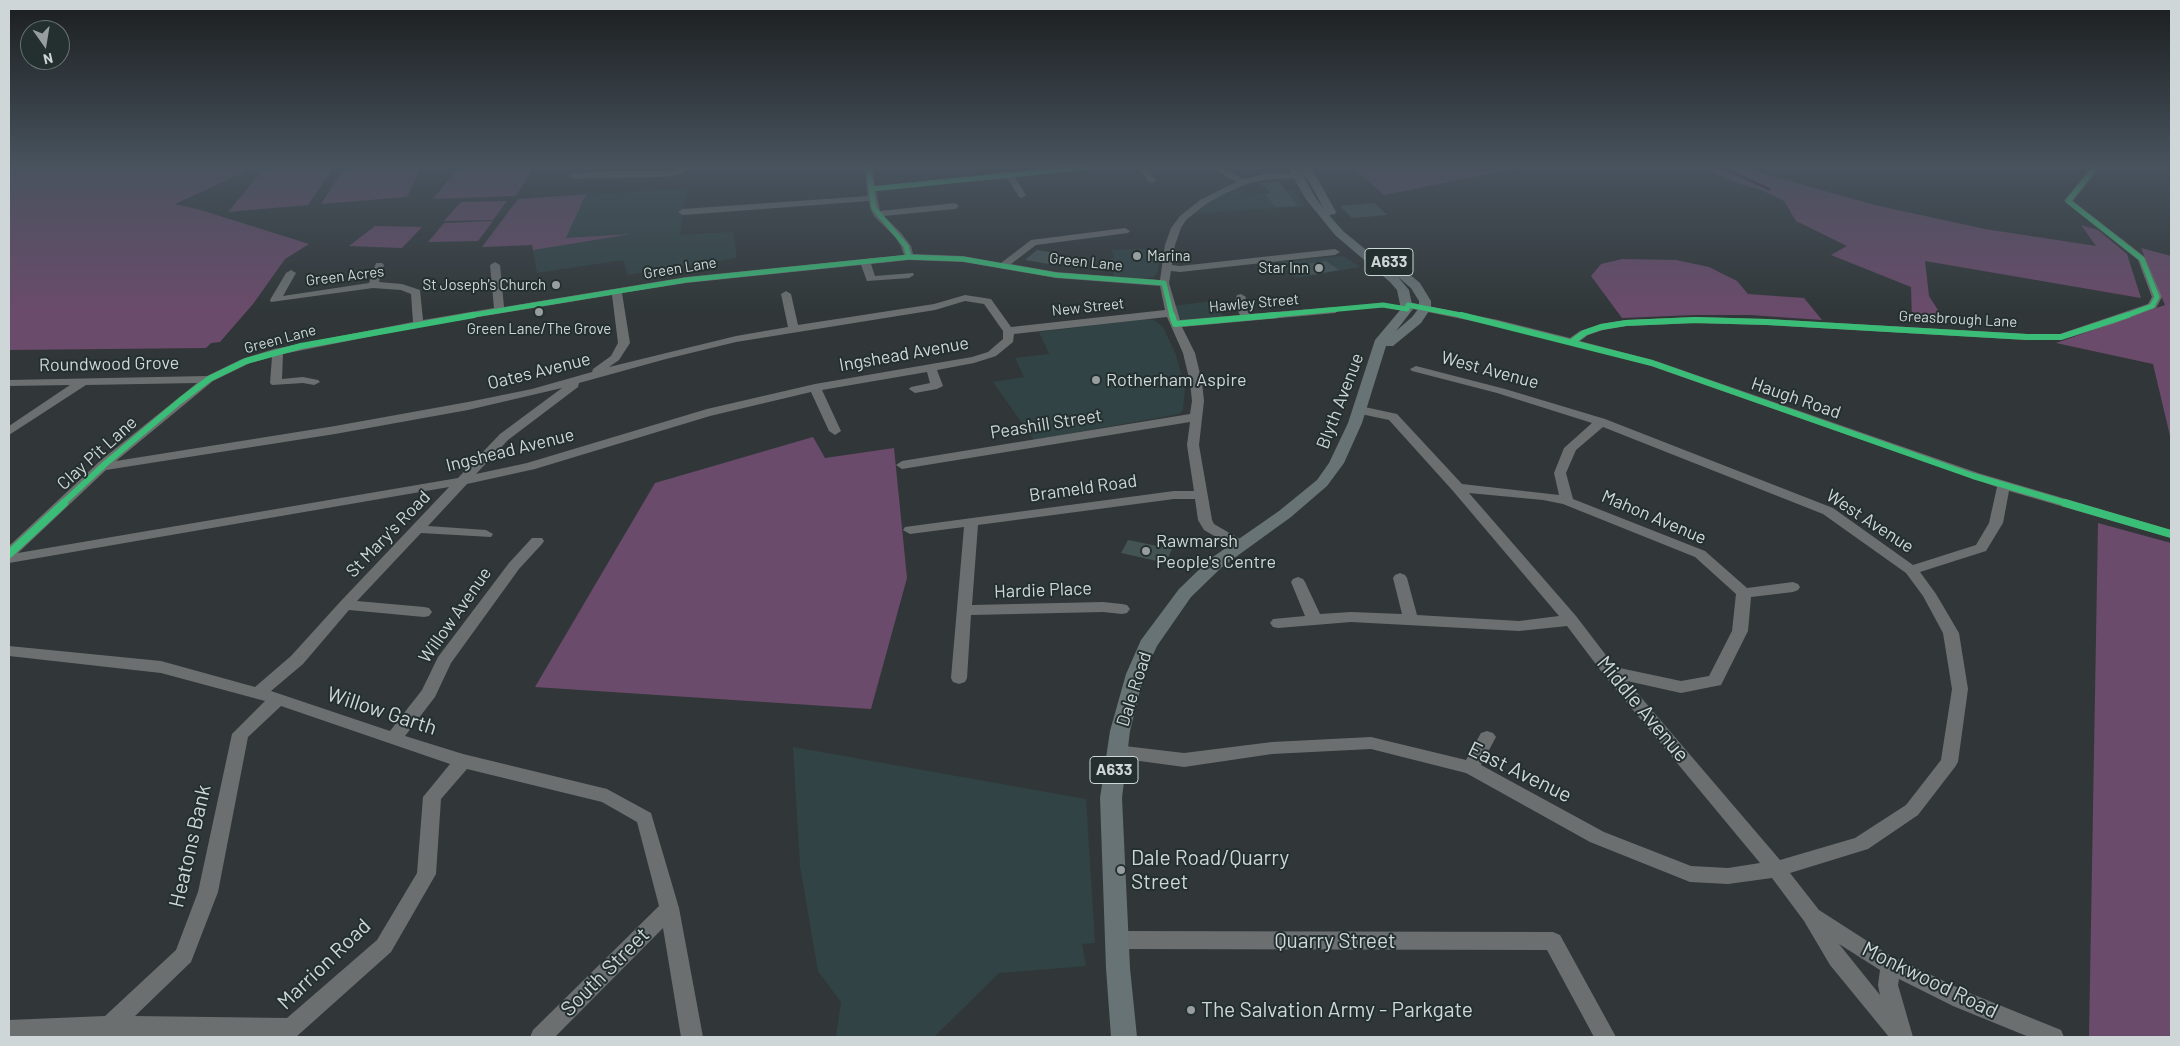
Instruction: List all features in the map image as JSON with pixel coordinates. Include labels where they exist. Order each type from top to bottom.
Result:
[{"type":"main road","name":"A633","points":[[1324,216],[1339,233],[1394,279],[1403,290],[1408,305],[1407,309],[1381,340],[1381,345]]},
{"type":"main road","name":"A633","points":[[1334,216],[1416,286],[1425,300],[1425,308]]},
{"type":"main road","points":[[1381,345],[1390,342],[1417,320],[1425,308]]},
{"type":"main road","name":"Blyth Avenue","points":[[1240,544],[1285,514],[1322,483],[1336,463],[1360,410],[1381,345]]},
{"type":"main road","name":"Dale Road","points":[[1124,1037],[1111,798],[1116,752],[1133,682],[1148,644],[1185,593],[1216,563],[1240,544]]},
{"type":"street","points":[[880,216],[898,235],[906,246],[910,257]]},
{"type":"street","points":[[1186,216],[1172,237],[1164,283],[1173,319],[1190,353],[1196,382],[1198,401],[1193,444],[1206,524],[1240,544]]},
{"type":"street","name":"Greasbrough Lane","points":[[1572,342],[1584,333],[1600,327],[1626,323],[1704,320],[2027,337],[2061,336],[2152,306],[2157,297],[2142,259],[2087,216]]},
{"type":"street","points":[[1006,264],[1034,242],[1125,231]]},
{"type":"street","points":[[1166,268],[1180,269],[1335,252]]},
{"type":"street","name":"Green Lane","points":[[209,379],[246,362],[278,351],[418,324],[713,277],[865,261],[910,257],[963,259],[1006,264],[1056,275],[1164,283]]},
{"type":"street","points":[[865,261],[871,279],[908,275]]},
{"type":"street","points":[[496,264],[499,311]]},
{"type":"street","points":[[373,285],[380,265]]},
{"type":"street","name":"Green Acres","points":[[291,272],[275,300],[373,285],[390,285],[416,292],[418,324]]},
{"type":"street","name":"St Mary's Road","points":[[256,694],[297,660],[345,605],[504,437],[549,402],[615,358],[624,343],[622,317],[617,292]]},
{"type":"street","points":[[786,294],[794,329]]},
{"type":"street","points":[[1241,297],[1239,304],[1247,318]]},
{"type":"street","name":"Oates Avenue","points":[[102,467],[335,430],[468,406],[534,392],[663,356],[794,329],[935,308],[964,298],[981,299],[991,305],[1009,336]]},
{"type":"street","name":"Haugh Road","points":[[1408,305],[1458,314],[1652,363],[2004,485],[2171,534]]},
{"type":"street","name":"Hawley Street","points":[[1173,319],[1247,318],[1335,310]]},
{"type":"street","name":"New Street","points":[[1009,336],[1173,319]]},
{"type":"street","name":"Ingshead Avenue","points":[[9,559],[463,481],[530,466],[707,413],[815,388],[974,360],[992,354],[1009,336]]},
{"type":"street","points":[[278,351],[276,383],[303,380],[314,382]]},
{"type":"street","points":[[915,389],[937,386],[931,368]]},
{"type":"street","name":"West Avenue","points":[[1416,369],[1501,391],[1600,422],[1828,511],[1912,570],[1929,594],[1950,633],[1960,689],[1949,762],[1912,810],[1860,844],[1776,869]]},
{"type":"street","name":"Roundwood Grove","points":[[9,383],[209,379]]},
{"type":"street","name":"Clay Pit Lane","points":[[9,554],[102,467],[209,379]]},
{"type":"street","points":[[9,431],[84,382]]},
{"type":"street","points":[[815,388],[836,431]]},
{"type":"street","name":"Middle Avenue","points":[[1360,410],[1393,417],[1458,488],[1571,620],[1610,671],[1776,869],[1811,915],[1837,958],[1902,1037]]},
{"type":"street","name":"Peashill Street","points":[[902,465],[1196,417]]},
{"type":"street","points":[[1568,501],[1560,473],[1570,448],[1600,422]]},
{"type":"street","points":[[1912,570],[1981,548],[1996,523],[2004,485]]},
{"type":"street","name":"Mahon Avenue","points":[[1458,488],[1543,496],[1568,501],[1700,554],[1744,593]]},
{"type":"street","name":"Brameld Road","points":[[910,530],[1174,495],[1201,495]]},
{"type":"street","points":[[958,678],[971,523]]},
{"type":"street","points":[[418,529],[486,534]]},
{"type":"street","name":"Willow Avenue","points":[[393,740],[429,693],[444,661],[514,566],[537,541]]},
{"type":"street","points":[[1400,578],[1411,620]]},
{"type":"street","points":[[1298,582],[1315,620]]},
{"type":"street","points":[[1610,671],[1681,687],[1715,681],[1740,631],[1744,593],[1793,587]]},
{"type":"street","points":[[345,605],[424,612]]},
{"type":"street","name":"Hardie Place","points":[[965,610],[1103,607],[1122,609]]},
{"type":"street","points":[[1278,623],[1351,617],[1519,626],[1571,620]]},
{"type":"street","name":"Willow Garth","points":[[9,651],[161,667],[278,699],[393,740],[463,761],[607,796],[645,818],[669,908],[692,1037]]},
{"type":"street","name":"Heatons Bank","points":[[91,1037],[110,1026],[184,956],[208,892],[240,734],[278,699]]},
{"type":"street","points":[[1471,768],[1487,736]]},
{"type":"street","name":"East Avenue","points":[[1116,752],[1184,760],[1272,748],[1371,743],[1471,768],[1597,837],[1690,874],[1728,876],[1776,869]]},
{"type":"street","name":"Marrion Road","points":[[286,1033],[384,946],[426,874],[432,797],[463,761]]},
{"type":"street","name":"South Street","points":[[541,1037],[669,908]]},
{"type":"street","name":"Monkwood Road","points":[[1811,915],[1891,965],[1960,998],[2053,1037]]},
{"type":"street","name":"Quarry Street","points":[[1118,940],[1553,941],[1605,1037]]},
{"type":"street","name":"Middle Avenue","points":[[1891,965],[1888,985],[1902,1037]]},
{"type":"street","points":[[9,1030],[110,1026],[286,1033]]},
{"type":"shaded area","points":[[9,216],[219,216],[309,244],[285,259],[253,304],[220,342],[211,343],[206,348],[9,350]]},
{"type":"shaded area","points":[[449,216],[496,216],[493,220],[444,221]]},
{"type":"shaded area","points":[[505,216],[683,216],[680,235],[733,232],[737,258],[628,275],[623,260],[537,273],[532,245],[482,247]]},
{"type":"shaded area","points":[[505,216],[576,216],[566,238],[631,234],[533,250],[532,245],[482,247]]},
{"type":"shaded area","points":[[1793,216],[1925,216],[1985,229],[2096,246],[2081,225],[2098,230],[2127,254],[2141,298],[1925,261],[1929,296],[1945,321],[1912,320],[1911,287],[1831,255],[1847,246],[1796,221]]},
{"type":"shaded area","points":[[493,221],[478,241],[428,242],[444,223]]},
{"type":"shaded area","points":[[375,226],[422,227],[402,248],[349,246]]},
{"type":"shaded area","points":[[2141,248],[2171,256],[2171,440],[2153,364],[2056,343],[2165,305]]},
{"type":"shaded area","points":[[1140,249],[1162,251],[1157,273],[1153,277],[1143,279],[1114,277],[1111,258],[1115,258],[1111,250]]},
{"type":"shaded area","points":[[1343,256],[1360,267],[1296,278],[1280,262]]},
{"type":"shaded area","points":[[1622,259],[1676,260],[1709,267],[1737,281],[1748,294],[1804,298],[1822,320],[1750,315],[1622,318],[1591,276],[1601,264]]},
{"type":"shaded area","points":[[1213,301],[1224,318],[1188,322],[1178,318],[1172,306]]},
{"type":"shaded area","name":"Rotherham Aspire","points":[[1146,319],[1154,320],[1163,327],[1176,355],[1185,388],[1183,410],[1179,414],[1034,440],[993,382],[1024,377],[1015,358],[1049,354],[1039,332]]},
{"type":"shaded area","points":[[813,437],[825,458],[894,448],[907,578],[871,709],[535,687],[655,483]]},
{"type":"shaded area","points":[[2098,523],[2171,543],[2171,1037],[2089,1037]]},
{"type":"shaded area","points":[[793,747],[1086,799],[1095,943],[1082,944],[1086,966],[999,973],[934,1037],[836,1037],[841,1002],[818,971],[800,866]]},
{"type":"building","points":[[1350,216],[1378,216],[1352,218]]},
{"type":"building","points":[[1037,250],[1060,255],[1049,264],[1025,260]]},
{"type":"building","name":"Star Inn","points":[[1326,261],[1339,270],[1311,275],[1299,265]]},
{"type":"building","name":"Rawmarsh People's Centre","points":[[1128,540],[1172,549],[1166,563],[1121,553]]},
{"type":"cycle path","points":[[879,216],[898,235],[906,246],[909,257]]},
{"type":"cycle path","points":[[1572,342],[1584,333],[1601,327],[1626,323],[1695,320],[1767,322],[2027,337],[2061,337],[2152,306],[2157,297],[2142,259],[2087,216]]},
{"type":"cycle path","points":[[9,554],[105,464],[180,401],[209,379],[246,361],[301,346],[418,324],[686,280],[909,257],[963,259],[1056,275],[1164,283],[1175,324],[1383,305],[1407,309],[1408,305],[1458,314],[1652,363],[1973,476],[2171,534]]},
{"type":"place","name":"Marina","points":[[1137,256]]},
{"type":"place","name":"Star Inn","points":[[1319,268]]},
{"type":"place","name":"St Joseph's Church","points":[[556,285]]},
{"type":"place","name":"Green Lane/The Grove","points":[[539,312]]},
{"type":"place","name":"Rotherham Aspire","points":[[1096,380]]},
{"type":"place","name":"Rawmarsh People's Centre","points":[[1146,551]]},
{"type":"place","name":"Dale Road/Quarry Street","points":[[1121,870]]},
{"type":"place","name":"The Salvation Army - Parkgate","points":[[1191,1010]]}]
